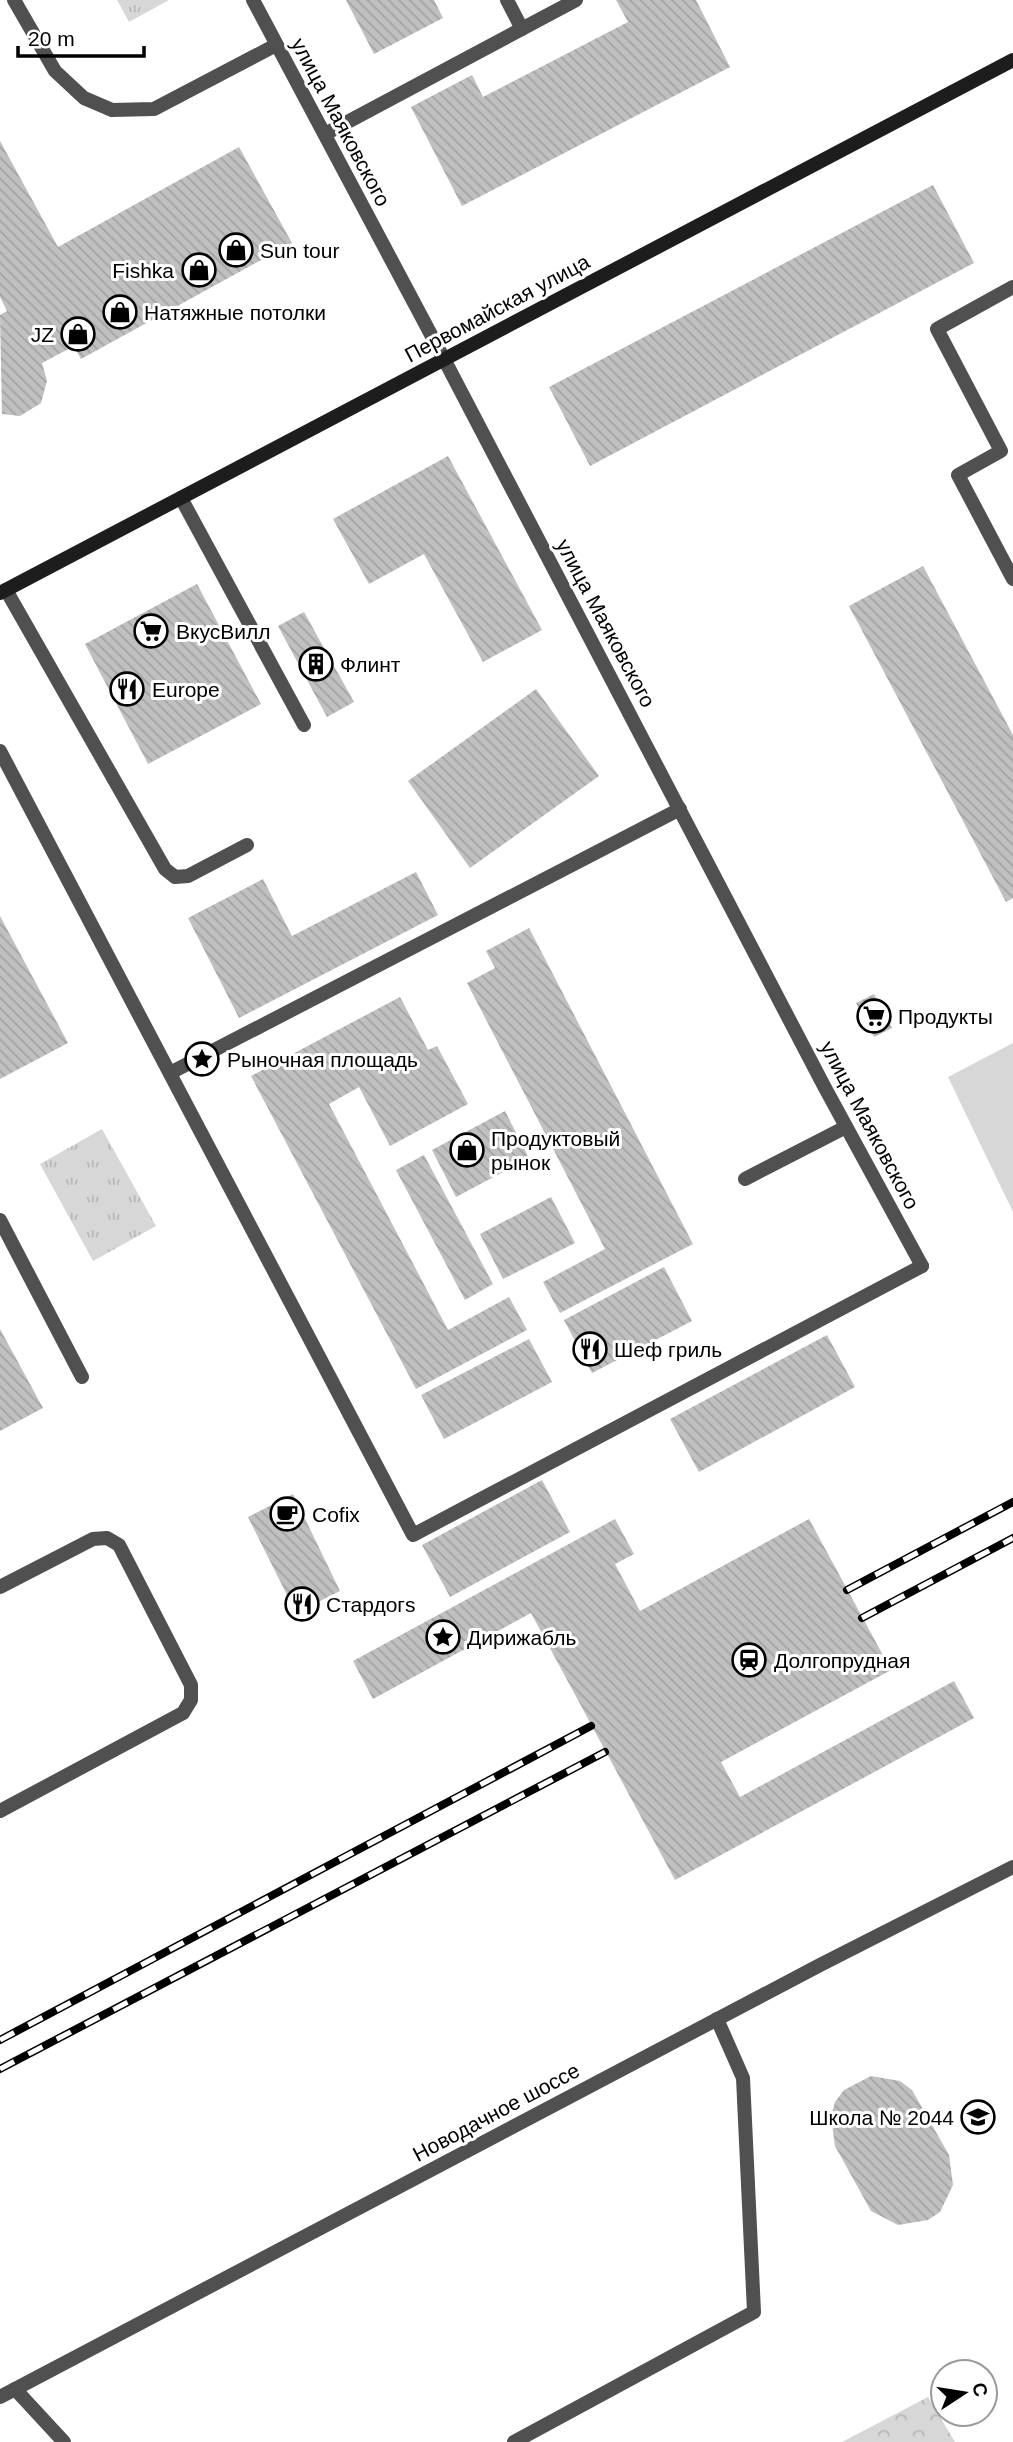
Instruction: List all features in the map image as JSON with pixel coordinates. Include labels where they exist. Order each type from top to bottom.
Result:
[{"type":"main road","name":"Первомайская улица","points":[[3,591],[1013,60]]},
{"type":"street","points":[[14,0],[55,71],[84,98],[112,110],[155,109],[276,46]]},
{"type":"street","name":"улица Маяковского","points":[[170,1073],[413,1535],[922,1266],[846,1127],[253,0]]},
{"type":"street","points":[[506,0],[522,29]]},
{"type":"street","points":[[325,134],[576,0]]},
{"type":"street","points":[[1013,287],[937,329],[1001,452],[958,475],[1013,579]]},
{"type":"street","points":[[181,498],[304,725]]},
{"type":"street","points":[[3,591],[165,869],[175,877],[188,876],[247,845]]},
{"type":"street","points":[[0,751],[170,1073],[680,808]]},
{"type":"street","points":[[745,1179],[846,1127]]},
{"type":"street","points":[[0,1220],[82,1377]]},
{"type":"street","points":[[0,1587],[93,1539],[107,1538],[119,1545],[191,1685],[191,1700],[183,1713],[0,1811]]},
{"type":"street","name":"Новодачное шоссе","points":[[0,2397],[1013,1867]]},
{"type":"street","points":[[514,2442],[754,2312],[743,2078],[718,2019]]},
{"type":"street","points":[[15,2389],[64,2442]]},
{"type":"green space","points":[[117,0],[169,0],[129,22]]},
{"type":"green space","points":[[1013,1043],[1013,1212],[948,1077]]},
{"type":"green space","points":[[102,1129],[156,1226],[93,1261],[40,1164]]},
{"type":"green space","points":[[928,2397],[929,2428],[947,2428],[955,2442],[842,2442]]},
{"type":"building","points":[[346,0],[434,0],[443,18],[374,54]]},
{"type":"building","points":[[616,0],[696,0],[730,67],[462,206],[411,107],[472,75],[483,97],[628,22]]},
{"type":"building","points":[[0,141],[58,247],[239,147],[292,243],[81,359],[74,346],[42,363],[47,381],[41,403],[20,416],[2,414],[0,315],[7,311],[0,297]]},
{"type":"building","points":[[933,185],[974,263],[590,466],[549,387]]},
{"type":"building","points":[[448,456],[542,630],[483,662],[424,554],[369,584],[333,519]]},
{"type":"building","points":[[923,566],[1013,735],[1013,898],[1006,902],[849,606]]},
{"type":"building","points":[[197,584],[261,704],[148,764],[85,644]]},
{"type":"building","name":"Флинт","points":[[304,612],[354,702],[327,717],[278,626]]},
{"type":"building","points":[[536,689],[599,776],[470,868],[408,781]]},
{"type":"building","points":[[416,872],[438,915],[239,1018],[188,918],[263,879],[292,936]]},
{"type":"building","points":[[0,916],[68,1043],[0,1079]]},
{"type":"building","points":[[529,928],[693,1244],[560,1313],[543,1282],[605,1249],[467,983],[495,968],[486,951]]},
{"type":"building","name":"Продукты","points":[[874,994],[892,1028],[874,1037],[856,1003]]},
{"type":"building","points":[[400,997],[428,1050],[437,1046],[468,1104],[390,1146],[359,1087],[329,1104],[448,1330],[509,1297],[527,1330],[416,1389],[251,1076]]},
{"type":"building","points":[[505,1111],[529,1158],[456,1197],[432,1150]]},
{"type":"building","points":[[424,1155],[493,1284],[465,1300],[396,1170]]},
{"type":"building","points":[[551,1197],[575,1243],[503,1279],[480,1234]]},
{"type":"building","points":[[664,1267],[692,1321],[592,1373],[564,1320]]},
{"type":"building","points":[[0,1329],[43,1408],[0,1431]]},
{"type":"building","points":[[827,1335],[855,1387],[699,1472],[670,1419]]},
{"type":"building","points":[[529,1339],[552,1382],[444,1439],[421,1395]]},
{"type":"building","points":[[542,1480],[570,1532],[450,1597],[422,1545]]},
{"type":"building","points":[[293,1494],[340,1591],[296,1613],[248,1517]]},
{"type":"building","points":[[615,1519],[634,1554],[615,1564],[640,1611],[809,1519],[891,1670],[721,1762],[740,1797],[954,1681],[974,1718],[675,1880],[531,1613],[373,1699],[353,1661]]},
{"type":"building","points":[[871,2076],[900,2081],[912,2090],[949,2155],[953,2185],[940,2212],[928,2220],[898,2225],[871,2211],[835,2146],[831,2116],[835,2102],[844,2090]]},
{"type":"railway","points":[[847,1590],[1013,1502]]},
{"type":"railway","points":[[862,1618],[1013,1538]]},
{"type":"railway","points":[[0,2040],[591,1726]]},
{"type":"railway","points":[[0,2069],[605,1752]]},
{"type":"place","name":"Sun tour","points":[[236,250]]},
{"type":"place","name":"Fishka","points":[[199,270]]},
{"type":"place","name":"Натяжные потолки","points":[[120,312]]},
{"type":"place","name":"JZ","points":[[78,334]]},
{"type":"place","name":"ВкусВилл","points":[[151,631]]},
{"type":"place","name":"Флинт","points":[[316,664]]},
{"type":"place","name":"Europe","points":[[127,689]]},
{"type":"place","name":"Продукты","points":[[874,1016]]},
{"type":"place","name":"Рыночная площадь","points":[[202,1059]]},
{"type":"place","name":"Продуктовый рынок","points":[[467,1150]]},
{"type":"place","name":"Шеф гриль","points":[[590,1349]]},
{"type":"place","name":"Cofix","points":[[287,1514]]},
{"type":"place","name":"Стардогs","points":[[302,1604]]},
{"type":"place","name":"Дирижабль","points":[[443,1637]]},
{"type":"place","name":"Долгопрудная","points":[[749,1660]]},
{"type":"place","name":"Школа № 2044","points":[[978,2117]]}]
